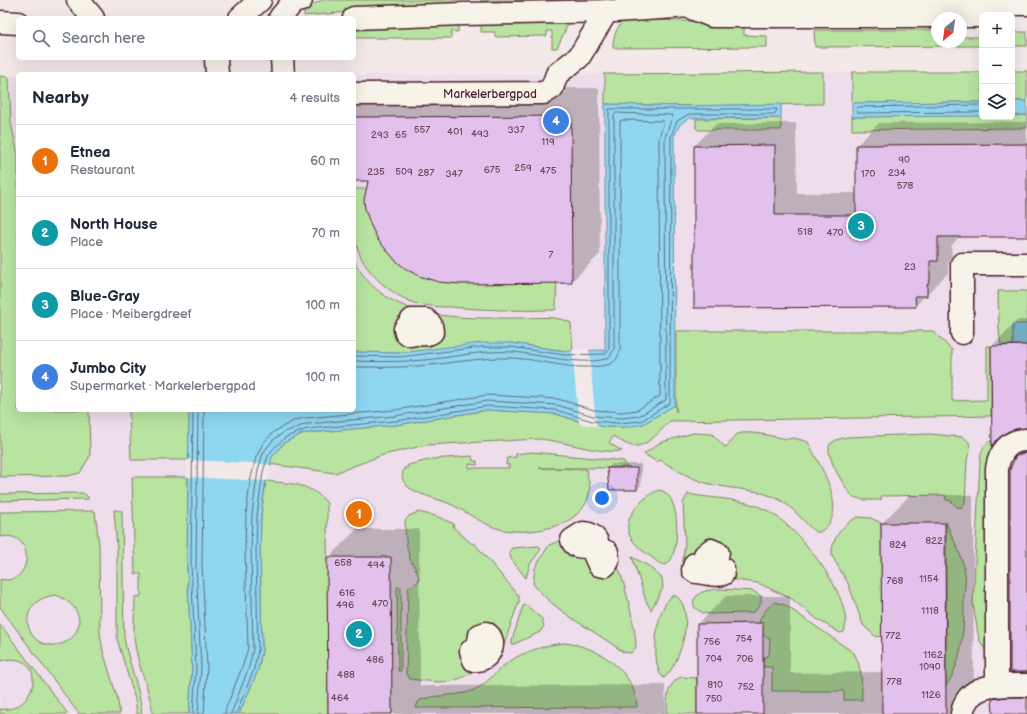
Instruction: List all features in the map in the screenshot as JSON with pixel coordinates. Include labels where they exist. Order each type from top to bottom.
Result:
[{"type":"main road","points":[[78,0],[91,16]]},
{"type":"main road","points":[[242,16],[260,0]]},
{"type":"main road","points":[[282,16],[293,2],[301,0]]},
{"type":"main road","points":[[356,18],[607,11],[766,1],[1027,5]]},
{"type":"main road","points":[[1008,12],[1027,5]]},
{"type":"main road","points":[[689,7],[712,16],[979,16]]},
{"type":"main road","name":"Markelerbergpad","points":[[356,94],[544,93],[552,88],[557,74],[579,57],[607,11]]},
{"type":"main road","points":[[0,22],[16,23]]},
{"type":"main road","points":[[216,60],[216,72]]},
{"type":"main road","points":[[282,60],[283,72]]},
{"type":"main road","points":[[962,333],[962,264],[1027,264]]},
{"type":"main road","points":[[997,684],[998,460],[1008,446],[1013,442],[1027,440]]},
{"type":"main road","points":[[962,714],[966,702],[978,689],[997,684],[1027,684]]},
{"type":"shaded area","points":[[1015,71],[1027,71],[1027,714],[0,714],[0,76],[16,76],[16,412],[356,412],[356,75],[979,72],[979,120],[1015,120]]},
{"type":"green space","points":[[322,0],[458,0],[458,8],[383,9],[304,16],[304,12],[310,6]]},
{"type":"green space","points":[[481,0],[672,0],[481,7]]},
{"type":"green space","points":[[626,19],[744,23],[744,35],[767,36],[767,47],[613,48],[616,32]]},
{"type":"green space","points":[[570,20],[557,48],[552,48],[552,31],[547,31],[547,36],[495,37],[495,32],[481,32],[481,21]]},
{"type":"green space","points":[[458,21],[458,32],[451,32],[451,38],[356,38],[356,25]]},
{"type":"green space","points":[[814,30],[931,30],[931,46],[815,47]]},
{"type":"green space","points":[[1015,32],[1027,32],[1027,46],[1015,46]]},
{"type":"green space","points":[[967,37],[979,37],[979,46],[967,46]]},
{"type":"green space","points":[[1015,71],[1027,71],[1027,101],[1015,101]]},
{"type":"green space","points":[[823,72],[823,104],[682,106],[605,104],[605,76],[603,74]]},
{"type":"green space","points":[[852,72],[979,72],[979,102],[852,103]]},
{"type":"green space","points":[[0,76],[9,77],[11,123],[16,146],[16,412],[89,412],[90,456],[80,473],[67,476],[0,477]]},
{"type":"green space","points":[[1015,115],[1027,115],[1027,128],[852,130],[852,117],[979,116],[979,120],[1015,120]]},
{"type":"green space","points":[[781,118],[781,130],[698,130],[695,127],[696,119]]},
{"type":"green space","points":[[356,189],[388,189],[557,271],[556,309],[476,309],[432,306],[414,303],[388,289],[380,282],[367,267],[356,243]]},
{"type":"green space","points":[[356,263],[368,281],[385,296],[405,306],[426,313],[474,318],[546,318],[565,320],[571,323],[573,352],[511,343],[400,353],[356,352]]},
{"type":"green space","points":[[998,291],[1027,291],[1027,324],[1013,325],[1013,345],[1001,345],[999,331]]},
{"type":"green space","points":[[676,331],[933,331],[952,350],[952,401],[987,400],[987,346],[991,346],[991,416],[670,421],[653,438],[638,446],[627,444],[613,436],[609,443],[622,451],[602,451],[539,439],[426,445],[383,455],[335,473],[269,464],[272,457],[284,443],[301,434],[396,425],[488,410],[556,414],[587,424],[607,427],[623,427],[643,424],[675,405],[676,412]]},
{"type":"green space","points":[[129,412],[189,412],[189,460],[131,460]]},
{"type":"green space","points":[[693,433],[712,434],[725,447],[736,435],[743,433],[762,434],[787,439],[794,438],[808,442],[830,488],[833,501],[833,513],[829,523],[820,532],[816,532],[790,507],[772,496],[700,481],[660,460],[657,462],[644,454],[659,443]]},
{"type":"green space","points":[[929,434],[963,437],[969,442],[970,451],[967,460],[965,503],[961,508],[957,507],[951,501],[946,500],[945,495],[881,496],[881,500],[864,500],[853,497],[836,471],[830,456],[830,444],[836,440],[847,437]]},
{"type":"green space","points":[[992,440],[988,651],[983,647],[979,639],[973,604],[980,461],[983,449],[986,444]]},
{"type":"green space","points":[[532,452],[624,461],[627,468],[539,468],[586,469],[590,490],[586,503],[578,514],[566,522],[552,527],[522,531],[508,531],[496,528],[448,503],[415,491],[404,483],[402,474],[404,468],[407,468],[408,465],[433,459],[472,456],[473,461],[477,461],[477,465],[469,464],[469,468],[509,468],[509,465],[506,465],[507,458],[516,457],[516,454]]},
{"type":"green space","points":[[132,477],[188,477],[187,566],[192,667],[189,714],[153,714],[150,697],[138,658],[134,637],[134,624],[135,597],[141,596],[141,574],[135,574]]},
{"type":"green space","points":[[266,481],[299,485],[313,491],[327,503],[328,714],[239,714],[258,670],[262,650],[260,550],[261,515]]},
{"type":"green space","points":[[659,490],[667,494],[672,502],[677,526],[674,551],[671,560],[666,565],[658,562],[640,548],[631,538],[628,530],[628,524],[633,512],[643,500]]},
{"type":"green space","points":[[83,493],[88,497],[88,499],[0,501],[0,494]]},
{"type":"green space","points":[[688,494],[739,501],[759,507],[780,519],[808,547],[833,583],[841,601],[845,618],[844,632],[840,633],[817,619],[792,599],[758,583],[683,573],[682,569],[685,541],[683,503]]},
{"type":"green space","points":[[114,510],[122,511],[124,637],[139,694],[142,714],[137,714],[135,699],[117,639],[117,549]]},
{"type":"green space","points":[[95,511],[99,545],[100,633],[103,651],[117,697],[120,714],[79,714],[0,607],[0,579],[11,579],[19,575],[24,568],[26,558],[25,549],[20,541],[12,537],[0,537],[0,512]],"holes":[[[56,595],[76,610],[79,622],[78,628],[74,635],[66,642],[56,645],[45,644],[36,639],[30,632],[28,623],[29,614],[34,605],[43,598]]]},
{"type":"green space","points":[[418,512],[436,516],[454,524],[453,527],[472,544],[474,543],[519,596],[519,602],[502,650],[469,674],[452,681],[434,682],[410,679],[406,674],[408,591],[409,587],[418,582],[419,579],[418,573],[410,559],[406,540],[405,521],[409,516]]},
{"type":"green space","points":[[858,517],[871,518],[881,523],[882,637],[875,636],[863,625],[848,583],[832,556],[833,544],[839,533],[848,523]]},
{"type":"green space","points":[[946,522],[962,560],[965,586],[964,617],[960,653],[952,676],[946,686]]},
{"type":"green space","points":[[577,534],[608,553],[616,562],[628,599],[634,626],[636,646],[631,653],[623,652],[564,613],[543,595],[533,584],[535,568],[549,545]]},
{"type":"green space","points":[[539,546],[541,549],[530,564],[526,578],[511,559],[509,552],[512,548]]},
{"type":"green space","points":[[632,557],[647,565],[662,578],[663,588],[651,610],[646,601]]},
{"type":"green space","points":[[397,587],[401,587],[401,671],[398,671]]},
{"type":"green space","points":[[720,589],[753,591],[761,596],[761,603],[755,611],[751,613],[710,614],[703,613],[695,608],[693,602],[698,595],[704,591]]},
{"type":"green space","points":[[674,595],[681,601],[685,611],[686,623],[681,649],[676,661],[664,678],[660,673],[657,663],[656,637],[662,611],[667,601]]},
{"type":"green space","points":[[775,602],[785,605],[854,653],[860,670],[862,700],[844,700],[844,691],[772,691],[772,667],[763,667],[763,658],[769,655],[770,638],[763,635],[759,623],[765,611]]},
{"type":"green space","points":[[526,605],[542,619],[544,626],[540,632],[512,645],[512,640],[523,606]]},
{"type":"green space","points":[[0,624],[68,714],[0,714],[0,709],[13,708],[23,702],[30,693],[33,682],[32,672],[26,664],[16,660],[0,661]]},
{"type":"green space","points":[[564,643],[590,649],[613,663],[630,682],[635,694],[637,707],[416,708],[418,702],[422,699],[460,694],[474,690],[489,680],[508,662],[523,654],[540,648]]},
{"type":"green space","points":[[681,677],[697,678],[697,714],[667,714],[668,692],[672,684]]},
{"type":"water","points":[[1015,101],[1027,101],[1027,115],[1015,116]]},
{"type":"water","points":[[979,102],[979,116],[852,117],[852,103]]},
{"type":"water","points":[[605,104],[682,106],[781,104],[781,118],[690,118],[680,124],[674,137],[675,405],[643,424],[628,427],[592,425],[556,414],[487,410],[396,425],[301,434],[284,443],[272,457],[265,485],[261,515],[260,550],[262,650],[258,670],[239,714],[189,714],[192,667],[187,566],[189,412],[356,412],[356,352],[400,353],[481,343],[511,343],[564,351],[603,350],[605,352]]},
{"type":"water","points":[[1013,324],[1027,324],[1027,345],[1013,345]]},
{"type":"pier","points":[[589,349],[596,425],[601,428],[579,423],[572,350]]},
{"type":"pier","points":[[187,460],[271,465],[268,481],[186,477]]},
{"type":"building","points":[[571,116],[572,283],[460,284],[439,282],[419,276],[406,269],[395,260],[378,240],[365,209],[364,200],[368,181],[356,181],[356,117]]},
{"type":"building","points":[[1027,144],[1027,237],[938,237],[938,261],[930,261],[930,279],[927,286],[927,296],[915,296],[916,307],[694,308],[694,146],[775,145],[775,215],[856,215],[856,145]]},
{"type":"building","points":[[1027,345],[1027,428],[1009,431],[998,439],[992,447],[991,346]]},
{"type":"building","points":[[1027,453],[1027,672],[1010,672],[1010,470],[1015,457],[1020,454]]},
{"type":"building","points":[[607,468],[637,468],[637,490],[609,490]]},
{"type":"building","points":[[881,523],[945,523],[946,714],[882,714]]},
{"type":"building","points":[[327,557],[391,557],[392,714],[328,714]]},
{"type":"building","points":[[763,623],[763,714],[697,714],[697,624]]},
{"type":"building","points":[[1027,697],[1027,714],[993,714],[992,699]]},
{"type":"place","name":"Jumbo City","points":[[556,121]]},
{"type":"place","name":"Blue-Gray","points":[[861,226]]},
{"type":"place","name":"Etnea","points":[[359,514]]},
{"type":"place","name":"North House","points":[[359,634]]}]
